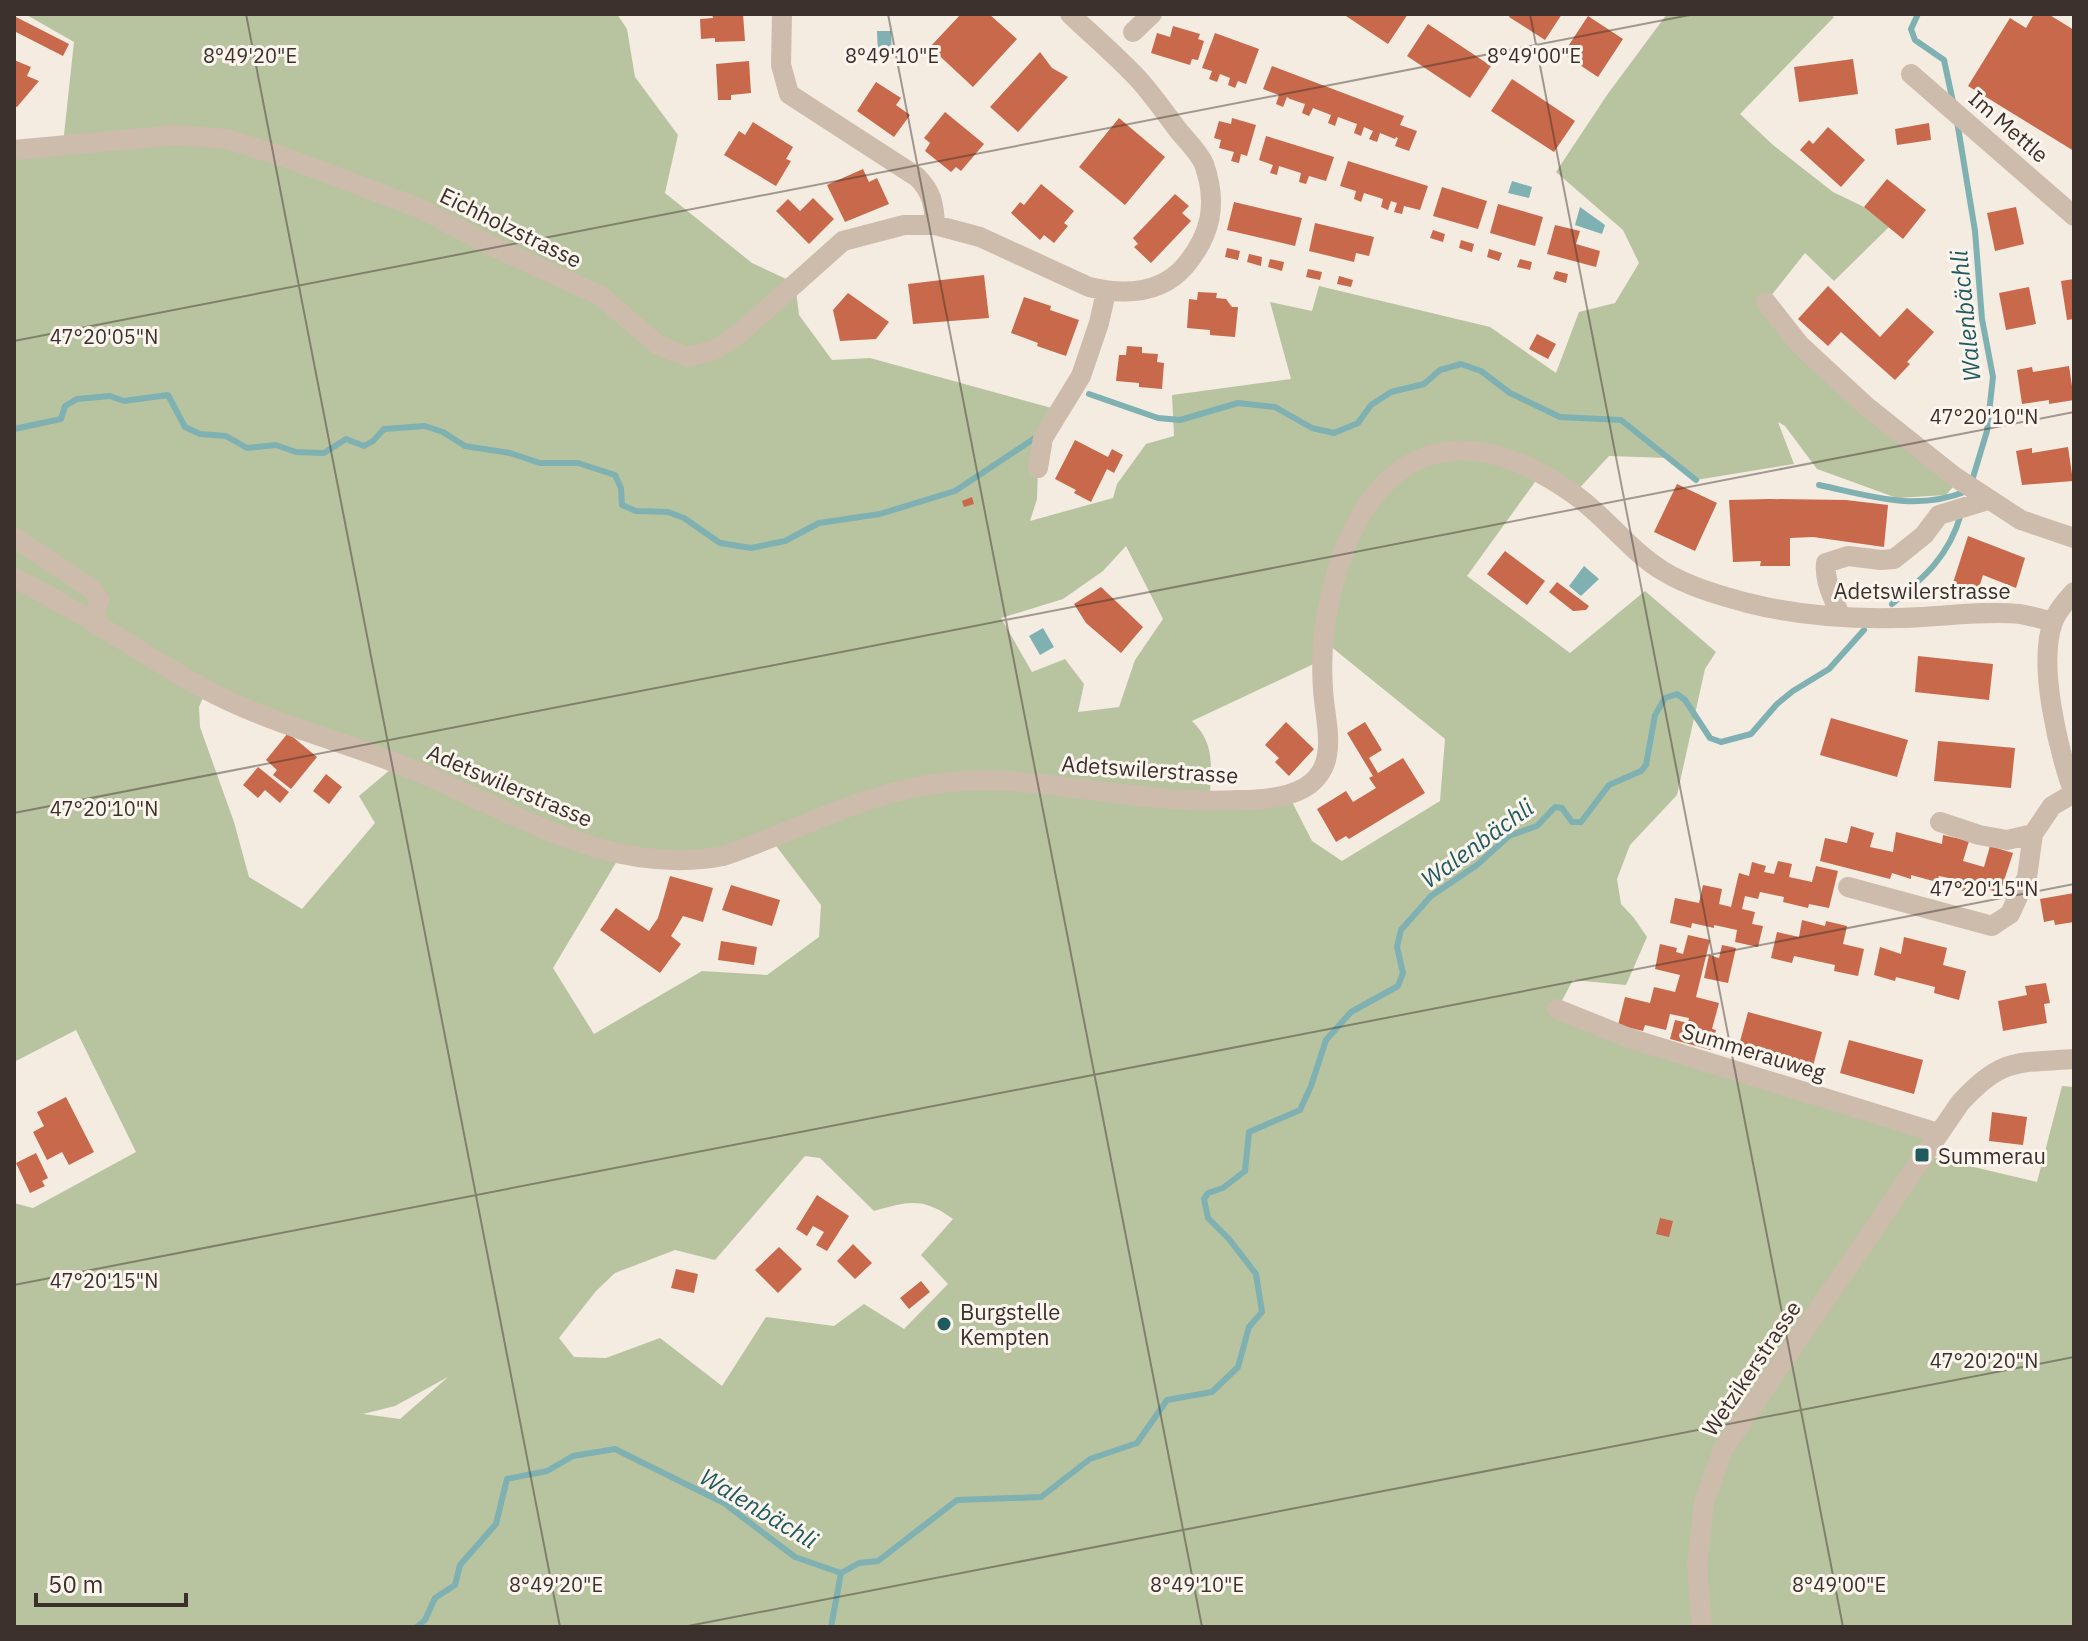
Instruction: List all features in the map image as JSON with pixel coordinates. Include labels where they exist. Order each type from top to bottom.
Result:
[{"type":"street","points":[[782,14],[781,65],[789,94],[917,177],[934,202],[935,225]]},
{"type":"street","points":[[1038,468],[1043,438],[1081,376],[1106,292],[1137,292],[1160,285],[1181,270],[1200,247],[1210,225],[1210,194],[1203,162],[1142,83],[1070,14]]},
{"type":"street","points":[[1133,32],[1152,14]]},
{"type":"street","name":"Im Mettle","points":[[1911,74],[2074,216]]},
{"type":"street","name":"Eichholzstrasse","points":[[14,150],[175,135],[227,139],[419,208],[484,243],[601,296],[658,345],[688,357],[714,350],[740,333],[843,241],[904,225],[935,225],[980,237],[1106,292]]},
{"type":"street","points":[[1766,302],[1799,344],[1855,396],[1974,496],[2021,520],[2074,538]]},
{"type":"street","name":"Adetswilerstrasse","points":[[14,578],[94,621],[206,690],[253,711],[398,764],[568,838],[620,856],[657,861],[704,860],[723,856],[865,799],[952,781],[1003,779],[1210,802],[1254,800],[1302,789],[1315,780],[1327,756],[1322,686],[1323,640],[1332,587],[1348,542],[1369,503],[1391,476],[1419,459],[1452,449],[1499,456],[1540,474],[1574,494],[1649,562],[1692,586],[1756,605],[1840,616],[1897,618],[2019,614],[2053,622]]},
{"type":"street","points":[[1840,616],[1825,579],[1826,563],[1848,556],[1894,559],[1924,535],[1939,515],[1974,496]]},
{"type":"street","points":[[14,537],[92,589],[99,600],[94,621]]},
{"type":"street","points":[[1848,887],[1992,926],[2010,914],[2027,877],[2033,834],[2052,806],[2074,794],[2059,749],[2046,654],[2053,622],[2074,592]]},
{"type":"street","points":[[1940,822],[1979,835],[2007,840],[2033,834]]},
{"type":"street","name":"Summerauweg","points":[[1557,1009],[1642,1042],[1938,1133]]},
{"type":"street","name":"Wetzikerstrasse","points":[[1702,1627],[1697,1566],[1704,1503],[1723,1449],[1960,1103],[1994,1070],[2011,1064],[2074,1059]]},
{"type":"green space","points":[[25,14],[617,14],[627,29],[635,77],[678,135],[665,193],[752,263],[795,283],[799,315],[832,360],[870,358],[1059,410],[1038,468],[1037,499],[1030,521],[1113,498],[1117,484],[1146,444],[1174,436],[1172,395],[1291,379],[1270,302],[1312,311],[1319,286],[1490,327],[1556,373],[1579,312],[1615,303],[1639,263],[1623,230],[1556,172],[1607,95],[1667,14],[1829,14],[1834,17],[1740,114],[1773,145],[1833,192],[1864,207],[1889,227],[1834,281],[1805,253],[1766,302],[1959,480],[1946,495],[1897,498],[1817,469],[1785,426],[1778,422],[1794,464],[1696,480],[1668,458],[1609,456],[1574,494],[1540,475],[1467,576],[1570,653],[1645,591],[1716,652],[1705,669],[1677,795],[1630,845],[1617,879],[1621,904],[1647,937],[1626,985],[1573,980],[1558,1008],[1938,1133],[1923,1155],[2037,1182],[2062,1086],[2074,1087],[2074,1627],[14,1627],[14,1203],[33,1208],[136,1152],[76,1030],[14,1062],[14,150],[63,144],[74,42]],"holes":[[[1126,546],[1163,619],[1135,660],[1119,707],[1078,712],[1084,684],[1065,659],[1032,672],[1001,618],[1063,599],[1103,571]],[[1324,641],[1445,739],[1440,801],[1342,861],[1312,841],[1288,794],[1210,801],[1209,748],[1192,721],[1322,660]],[[206,691],[397,764],[359,796],[375,823],[302,909],[249,877],[234,822],[200,727],[199,707]],[[770,838],[821,905],[819,937],[767,975],[702,971],[594,1034],[553,968],[620,856],[723,856]],[[805,1156],[820,1158],[874,1211],[915,1203],[933,1207],[953,1219],[921,1255],[948,1284],[904,1329],[864,1304],[834,1326],[766,1317],[722,1386],[660,1338],[606,1358],[574,1357],[559,1338],[596,1291],[615,1273],[675,1250],[715,1260]],[[448,1377],[400,1419],[363,1414],[395,1406]]]},
{"type":"water","points":[[877,31],[891,31],[892,57],[888,61],[878,54]]},
{"type":"water","points":[[1512,181],[1532,187],[1529,198],[1508,193]]},
{"type":"water","points":[[1580,207],[1605,225],[1602,234],[1575,225]]},
{"type":"water","points":[[1584,566],[1599,579],[1581,596],[1569,586]]},
{"type":"water","points":[[1043,628],[1054,647],[1040,655],[1029,636]]},
{"type":"building","points":[[712,14],[743,14],[745,41],[701,39],[700,19],[713,18]]},
{"type":"building","points":[[961,14],[989,14],[1017,39],[973,87],[930,47]]},
{"type":"building","points":[[1343,14],[1408,14],[1388,44]]},
{"type":"building","points":[[1511,14],[1562,14],[1545,40],[1509,17]]},
{"type":"building","points":[[2034,14],[2048,14],[2074,30],[2074,151],[1968,86],[2010,18],[2026,28]]},
{"type":"building","points":[[14,16],[69,44],[63,56],[14,31]]},
{"type":"building","points":[[1588,16],[1623,39],[1598,77],[1563,54]]},
{"type":"building","points":[[1428,24],[1491,66],[1470,98],[1407,56]]},
{"type":"building","points":[[1173,26],[1200,34],[1198,39],[1204,41],[1198,60],[1192,59],[1190,65],[1151,53],[1157,33],[1170,37]]},
{"type":"building","points":[[1215,33],[1259,49],[1246,84],[1238,81],[1235,88],[1228,85],[1230,78],[1220,74],[1217,82],[1209,79],[1212,71],[1202,68]]},
{"type":"building","points":[[1040,52],[1052,68],[1068,77],[1018,132],[990,107]]},
{"type":"building","points":[[1853,59],[1858,94],[1799,102],[1794,67]]},
{"type":"building","points":[[14,60],[31,67],[27,76],[39,81],[17,107],[14,106]]},
{"type":"building","points":[[749,61],[751,93],[731,95],[731,100],[718,100],[716,64]]},
{"type":"building","points":[[1272,66],[1404,116],[1400,125],[1417,131],[1409,151],[1395,146],[1396,137],[1380,133],[1377,142],[1369,139],[1373,131],[1364,127],[1361,136],[1354,133],[1357,124],[1338,117],[1335,126],[1328,123],[1331,115],[1313,108],[1309,116],[1302,113],[1305,104],[1287,97],[1283,107],[1276,104],[1279,95],[1263,89]]},
{"type":"building","points":[[1512,79],[1575,121],[1554,152],[1491,111]]},
{"type":"building","points":[[876,82],[901,98],[896,105],[910,115],[894,137],[857,111]]},
{"type":"building","points":[[945,112],[984,144],[961,171],[956,167],[951,172],[925,151],[930,143],[924,138]]},
{"type":"building","points":[[1119,118],[1165,157],[1125,205],[1079,167]]},
{"type":"building","points":[[1232,118],[1256,125],[1247,156],[1241,154],[1239,163],[1231,161],[1234,152],[1219,148],[1221,140],[1214,138],[1219,121],[1231,124]]},
{"type":"building","points":[[753,122],[793,147],[786,159],[791,161],[776,186],[724,155],[739,131],[745,135]]},
{"type":"building","points":[[1929,123],[1931,140],[1897,145],[1895,129]]},
{"type":"building","points":[[1828,127],[1865,160],[1841,187],[1800,150],[1809,140],[1813,144]]},
{"type":"building","points":[[1266,136],[1334,157],[1326,181],[1309,176],[1306,184],[1299,182],[1301,173],[1279,166],[1277,175],[1270,173],[1273,165],[1259,160]]},
{"type":"building","points":[[1348,161],[1428,186],[1420,210],[1404,206],[1402,214],[1394,212],[1397,203],[1391,201],[1388,210],[1381,207],[1383,199],[1364,193],[1361,202],[1354,199],[1356,191],[1340,186]]},
{"type":"building","points":[[863,169],[869,182],[877,178],[889,204],[845,222],[827,185]]},
{"type":"building","points":[[1887,179],[1926,210],[1903,239],[1864,207]]},
{"type":"building","points":[[1041,184],[1074,211],[1064,223],[1068,226],[1054,243],[1044,235],[1040,240],[1011,213],[1020,202],[1024,205]]},
{"type":"building","points":[[1442,187],[1487,201],[1478,229],[1433,216]]},
{"type":"building","points":[[1175,194],[1189,206],[1182,213],[1191,221],[1151,263],[1134,247],[1138,244],[1133,238]]},
{"type":"building","points":[[813,198],[834,219],[809,244],[776,211],[788,199],[800,211]]},
{"type":"building","points":[[1234,202],[1302,218],[1295,246],[1227,230]]},
{"type":"building","points":[[1498,204],[1543,217],[1535,246],[1490,233]]},
{"type":"building","points":[[2016,207],[2024,244],[1995,251],[1987,213]]},
{"type":"building","points":[[1315,223],[1374,237],[1369,256],[1356,253],[1354,262],[1309,251]]},
{"type":"building","points":[[1555,225],[1580,231],[1576,244],[1600,251],[1596,267],[1547,254]]},
{"type":"building","points":[[1433,230],[1445,234],[1443,242],[1430,238]]},
{"type":"building","points":[[1461,240],[1474,244],[1472,252],[1459,248]]},
{"type":"building","points":[[1227,248],[1240,251],[1238,260],[1225,257]]},
{"type":"building","points":[[1489,249],[1502,253],[1499,261],[1487,257]]},
{"type":"building","points":[[1249,254],[1262,257],[1261,266],[1247,262]]},
{"type":"building","points":[[1270,259],[1284,262],[1282,271],[1268,267]]},
{"type":"building","points":[[1520,259],[1532,262],[1530,270],[1517,267]]},
{"type":"building","points":[[1308,269],[1322,272],[1320,280],[1306,277]]},
{"type":"building","points":[[1556,271],[1568,274],[1566,283],[1553,279]]},
{"type":"building","points":[[984,275],[989,318],[913,324],[908,284]]},
{"type":"building","points":[[1339,276],[1353,280],[1351,287],[1337,284]]},
{"type":"building","points":[[2074,279],[2074,319],[2067,320],[2061,281]]},
{"type":"building","points":[[1828,286],[1880,337],[1907,308],[1934,332],[1895,380],[1841,332],[1828,346],[1798,319]]},
{"type":"building","points":[[2029,287],[2036,324],[2006,330],[1999,293]]},
{"type":"building","points":[[1198,292],[1217,293],[1216,298],[1226,299],[1232,307],[1238,307],[1235,337],[1210,335],[1210,330],[1187,328],[1189,299],[1197,300]]},
{"type":"building","points":[[848,293],[889,322],[876,339],[840,341],[833,310]]},
{"type":"building","points":[[1024,297],[1079,320],[1066,356],[1011,333]]},
{"type":"building","points":[[1537,334],[1556,344],[1548,359],[1529,349]]},
{"type":"building","points":[[1127,346],[1142,347],[1142,353],[1158,354],[1157,362],[1164,363],[1162,389],[1116,381],[1119,355],[1126,355]]},
{"type":"building","points":[[2069,366],[2074,400],[2022,404],[2017,370],[2032,367],[2033,372]]},
{"type":"building","points":[[1075,440],[1108,457],[1112,449],[1123,455],[1114,473],[1107,469],[1091,502],[1055,479]]},
{"type":"building","points":[[2068,447],[2073,481],[2022,485],[2016,451],[2032,448],[2032,453]]},
{"type":"building","points":[[1677,484],[1717,503],[1695,551],[1654,532]]},
{"type":"building","points":[[972,497],[974,504],[964,507],[962,501]]},
{"type":"building","points":[[1729,500],[1846,500],[1888,505],[1884,547],[1813,537],[1790,538],[1790,566],[1760,566],[1761,561],[1733,562]]},
{"type":"building","points":[[1968,536],[2025,558],[2016,588],[1983,575],[1977,594],[1952,586]]},
{"type":"building","points":[[1505,551],[1545,581],[1527,605],[1487,574]]},
{"type":"building","points":[[1557,582],[1589,606],[1586,610],[1573,611],[1549,592]]},
{"type":"building","points":[[1101,587],[1143,627],[1121,653],[1086,623],[1074,604]]},
{"type":"building","points":[[1918,656],[1993,664],[1989,700],[1915,692]]},
{"type":"building","points":[[1831,718],[1908,740],[1897,777],[1820,755]]},
{"type":"building","points":[[1286,722],[1314,749],[1289,776],[1275,762],[1279,758],[1265,745]]},
{"type":"building","points":[[1365,722],[1382,750],[1369,758],[1378,773],[1403,758],[1425,793],[1349,839],[1346,836],[1336,842],[1317,809],[1346,791],[1353,802],[1376,788],[1369,778],[1373,776],[1347,733]]},
{"type":"building","points":[[288,733],[317,757],[291,789],[273,775],[277,770],[266,760]]},
{"type":"building","points":[[1938,741],[2015,748],[2011,788],[1934,781]]},
{"type":"building","points":[[258,767],[289,792],[280,803],[265,790],[258,798],[243,785]]},
{"type":"building","points":[[326,774],[342,787],[329,804],[313,791]]},
{"type":"building","points":[[1851,826],[1874,833],[1870,847],[1893,852],[1896,832],[1942,844],[1943,835],[1969,841],[1963,861],[1984,867],[1990,846],[2013,853],[2000,893],[1983,888],[1979,895],[1956,889],[1958,880],[1939,876],[1937,882],[1892,873],[1890,879],[1820,861],[1825,838],[1847,843]]},
{"type":"building","points":[[1778,861],[1792,864],[1789,877],[1812,882],[1816,866],[1838,871],[1829,908],[1809,904],[1808,908],[1783,902],[1784,897],[1760,892],[1758,899],[1745,896],[1742,909],[1755,912],[1752,924],[1763,926],[1758,947],[1735,942],[1737,930],[1692,923],[1691,928],[1670,923],[1675,898],[1699,903],[1703,885],[1722,889],[1719,904],[1731,907],[1739,873],[1749,876],[1752,862],[1766,866],[1764,872],[1774,874]]},
{"type":"building","points":[[670,876],[713,888],[703,922],[683,916],[671,936],[681,944],[660,973],[600,930],[616,908],[649,931],[658,918]]},
{"type":"building","points":[[731,885],[780,900],[772,926],[722,910]]},
{"type":"building","points":[[2074,893],[2074,922],[2055,925],[2054,920],[2044,922],[2040,899]]},
{"type":"building","points":[[1802,920],[1825,926],[1826,921],[1847,926],[1843,944],[1864,949],[1858,976],[1834,971],[1835,965],[1794,956],[1792,963],[1771,958],[1777,932],[1799,937]]},
{"type":"building","points":[[1688,935],[1710,940],[1696,997],[1719,1003],[1712,1029],[1716,1030],[1711,1050],[1670,1039],[1675,1020],[1688,1023],[1689,1018],[1670,1014],[1666,1030],[1645,1025],[1643,1031],[1618,1025],[1625,997],[1650,1003],[1654,987],[1675,992],[1680,975],[1655,969],[1660,944],[1677,948],[1676,952],[1683,954]]},
{"type":"building","points":[[1904,937],[1947,948],[1943,965],[1966,971],[1959,1000],[1934,993],[1935,987],[1874,975],[1880,947],[1901,954]]},
{"type":"building","points":[[721,941],[757,947],[754,965],[718,960]]},
{"type":"building","points":[[1722,945],[1736,948],[1728,983],[1704,978],[1709,955],[1719,958]]},
{"type":"building","points":[[2046,983],[2050,1003],[2044,1004],[2047,1023],[2003,1031],[1998,1001],[2027,995],[2025,986]]},
{"type":"building","points":[[1748,1012],[1822,1032],[1813,1066],[1739,1045]]},
{"type":"building","points":[[1849,1040],[1923,1060],[1914,1094],[1840,1073]]},
{"type":"building","points":[[66,1097],[94,1152],[69,1165],[62,1152],[47,1160],[33,1132],[44,1126],[37,1112]]},
{"type":"building","points":[[1992,1112],[2027,1117],[2023,1145],[1989,1141]]},
{"type":"building","points":[[36,1153],[48,1178],[42,1181],[45,1186],[30,1193],[16,1163]]},
{"type":"building","points":[[817,1195],[849,1216],[827,1251],[816,1245],[824,1232],[813,1226],[807,1236],[796,1229]]},
{"type":"building","points":[[1660,1218],[1673,1221],[1669,1237],[1656,1234]]},
{"type":"building","points":[[853,1244],[872,1263],[855,1279],[837,1261]]},
{"type":"building","points":[[779,1247],[802,1269],[778,1293],[755,1270]]},
{"type":"building","points":[[676,1269],[698,1274],[694,1293],[671,1288]]},
{"type":"building","points":[[921,1281],[930,1292],[909,1309],[900,1298]]},
{"type":"waterway","name":"Walenbächli","points":[[1918,14],[1911,29],[1915,40],[1944,60],[1953,102]]},
{"type":"waterway","name":"Walenbächli","points":[[1957,121],[1975,231],[1982,319],[1993,377],[1987,431],[1971,484]]},
{"type":"waterway","points":[[1089,394],[1158,418],[1180,420],[1238,403],[1275,407],[1312,428],[1334,433],[1358,423],[1371,405],[1391,392],[1424,384],[1440,370],[1461,364],[1481,371],[1510,393],[1560,417],[1621,420],[1696,480]]},
{"type":"waterway","points":[[14,429],[61,419],[65,406],[77,399],[110,396],[124,401],[168,395],[185,427],[200,434],[226,436],[247,448],[276,445],[296,452],[324,453],[346,439],[364,446],[384,429],[425,426],[443,432],[465,446],[510,453],[540,463],[578,463],[615,475],[621,488],[622,505],[636,511],[668,512],[684,518],[720,543],[751,548],[785,541],[819,523],[880,514],[955,491],[1035,438]]},
{"type":"waterway","points":[[1819,485],[1911,501],[1948,497],[1967,491]]},
{"type":"waterway","name":"Walenbächli","points":[[1892,604],[1943,554],[1961,514]]},
{"type":"waterway","name":"Walenbächli","points":[[417,1627],[425,1620],[435,1598],[455,1585],[460,1565],[496,1524],[507,1479],[547,1471],[573,1456],[615,1449],[724,1503],[795,1557],[841,1573],[859,1563],[878,1561],[957,1500],[1041,1497],[1090,1459],[1137,1443],[1167,1400],[1212,1392],[1238,1367],[1249,1327],[1262,1312],[1256,1274],[1208,1218],[1204,1199],[1208,1193],[1223,1188],[1245,1171],[1249,1132],[1300,1110],[1326,1040],[1351,1012],[1398,986],[1403,973],[1397,947],[1401,930],[1431,896],[1477,865],[1509,836],[1537,826],[1555,807],[1562,808],[1572,822],[1581,822],[1609,785],[1641,771],[1646,765],[1655,715],[1665,698],[1677,694],[1685,700],[1710,738],[1721,742],[1751,734],[1777,704],[1829,669],[1864,630]]},
{"type":"waterway","points":[[831,1627],[841,1573]]},
{"type":"place","name":"Summerau","points":[[1922,1155]]},
{"type":"place","name":"Burgstelle Kempten","points":[[944,1324]]}]
